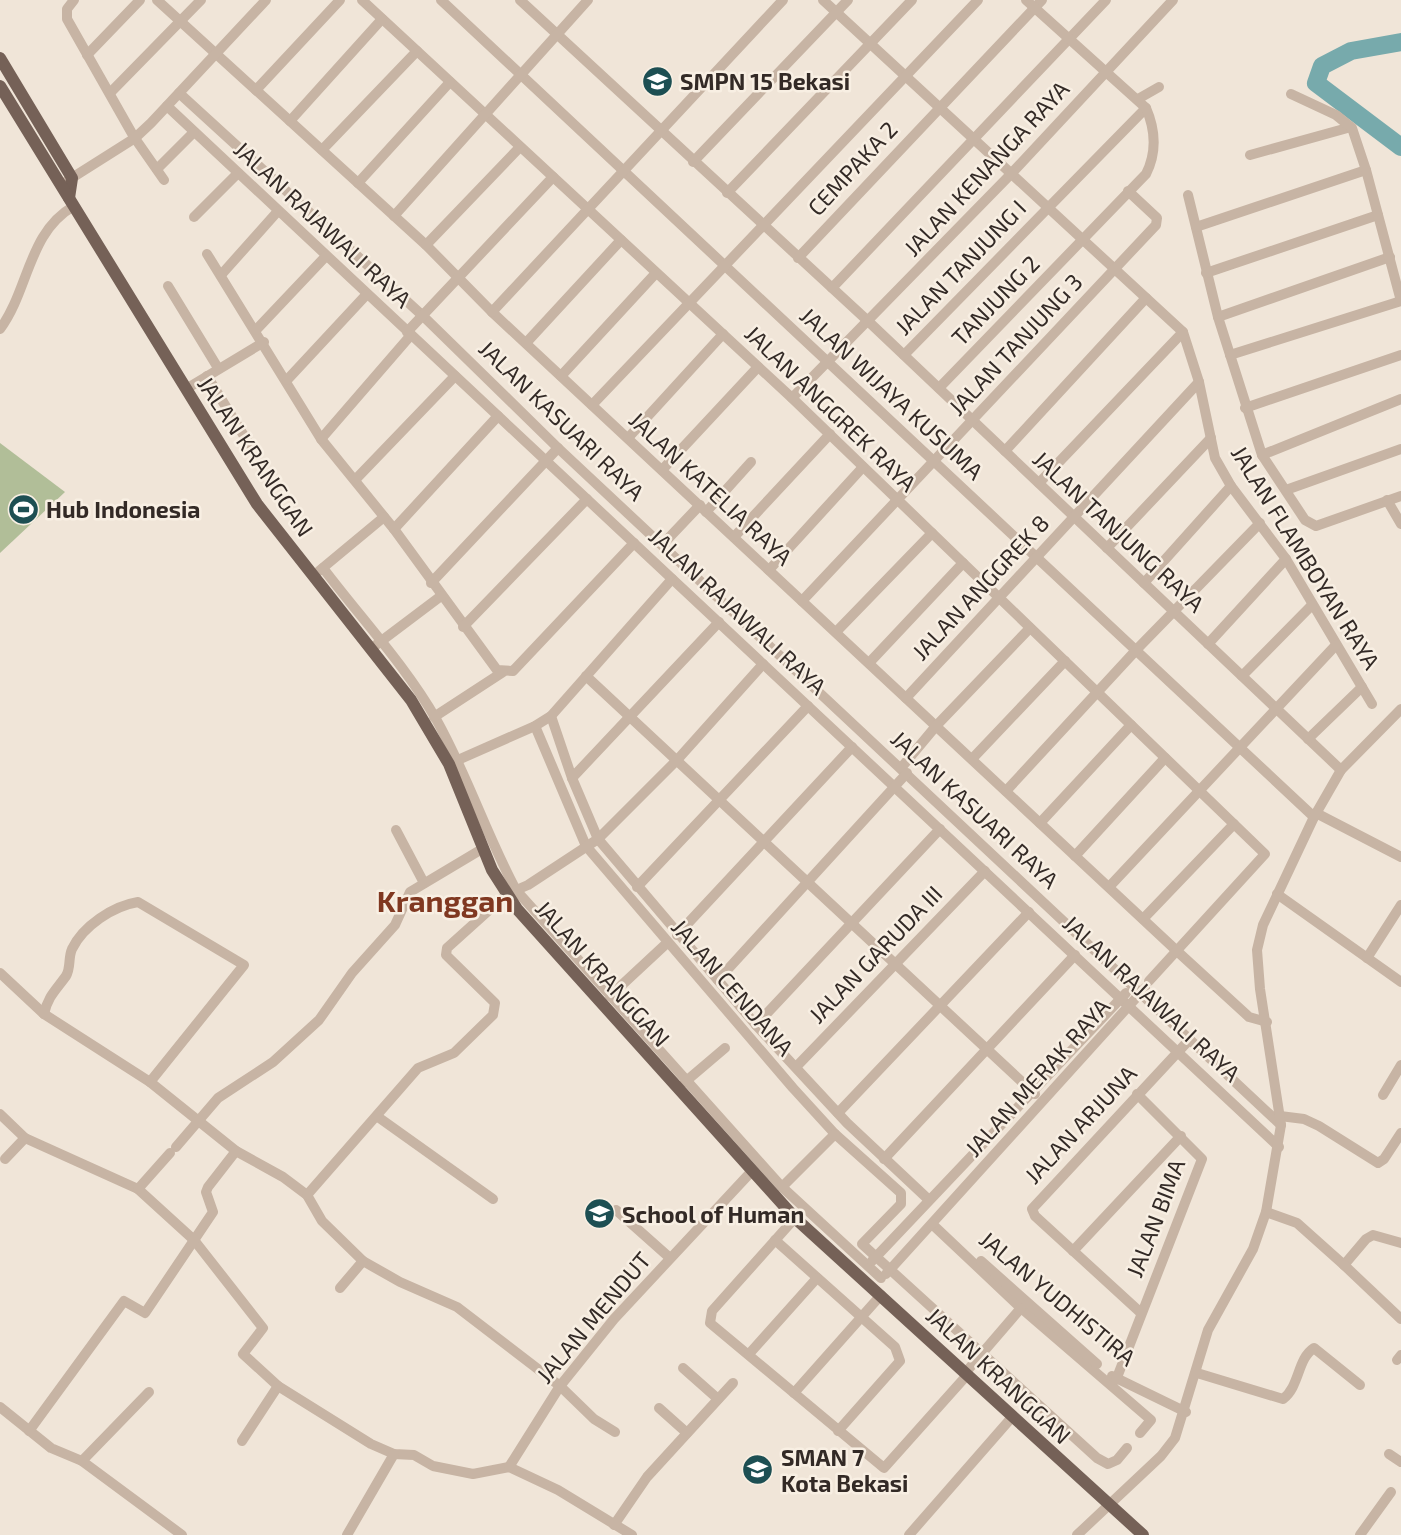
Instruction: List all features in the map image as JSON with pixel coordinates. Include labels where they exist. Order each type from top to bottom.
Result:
[{"type":"main road","name":"JALAN KRANGGAN","points":[[0,58],[67,181],[72,202],[257,504],[318,572],[375,645],[453,762],[482,849],[512,892],[677,1088],[794,1218],[863,1271],[967,1373],[1143,1535]]},
{"type":"main road","name":"JALAN KRANGGAN","points":[[0,86],[67,181]]},
{"type":"street","points":[[74,0],[67,8],[66,15],[135,138],[164,180]]},
{"type":"street","points":[[87,55],[140,0]]},
{"type":"street","name":"JALAN KATELIA RAYA","points":[[158,0],[426,245],[492,312],[1178,952],[1249,1017],[1267,1022]]},
{"type":"street","points":[[110,93],[201,0]]},
{"type":"street","points":[[67,181],[135,138],[266,0]]},
{"type":"street","points":[[256,90],[340,0]]},
{"type":"street","name":"JALAN ANGGREK RAYA","points":[[362,0],[792,398],[1265,854],[1178,952]]},
{"type":"street","name":"JALAN WIJAYA KUSUMA","points":[[441,0],[1036,555],[1237,747],[1315,815],[1401,857]]},
{"type":"street","name":"JALAN TANJUNG RAYA","points":[[520,0],[869,322],[1341,770]]},
{"type":"street","points":[[394,216],[523,75],[555,33],[588,0]]},
{"type":"street","points":[[492,312],[783,0]]},
{"type":"street","points":[[823,0],[1010,175],[1184,332],[1039,483]]},
{"type":"street","points":[[694,162],[848,0]]},
{"type":"street","points":[[727,193],[912,0]]},
{"type":"street","points":[[592,405],[903,75],[978,0]]},
{"type":"street","points":[[832,288],[1106,0]]},
{"type":"street","name":"JALAN KENANGA RAYA","points":[[792,398],[1010,175],[1172,0]]},
{"type":"street","points":[[1034,3],[1068,41],[1142,104]]},
{"type":"street","name":"CEMPAKA 2","points":[[798,257],[1034,3]]},
{"type":"street","points":[[290,121],[382,19]]},
{"type":"street","points":[[322,150],[416,51]]},
{"type":"street","points":[[358,183],[450,82]]},
{"type":"street","name":"JALAN TANJUNG I","points":[[904,355],[1159,87]]},
{"type":"street","name":"JALAN KASUARI RAYA","points":[[179,93],[423,316],[558,448],[1132,986],[1281,1120]]},
{"type":"street","points":[[1230,355],[1401,301],[1366,170],[1351,127],[1321,107],[1291,94]]},
{"type":"street","name":"TANJUNG 2","points":[[939,388],[1146,174],[1154,157],[1153,124],[1142,104]]},
{"type":"street","name":"JALAN RAJAWALI RAYA","points":[[167,106],[1279,1147]]},
{"type":"street","points":[[1250,155],[1351,127]]},
{"type":"street","points":[[157,169],[194,132]]},
{"type":"street","points":[[426,245],[520,147]]},
{"type":"street","points":[[1196,227],[1366,170]]},
{"type":"street","points":[[194,217],[238,173]]},
{"type":"street","points":[[321,439],[423,316],[553,177]]},
{"type":"street","name":"JALAN TANJUNG 3","points":[[802,601],[1156,225],[1157,218],[1128,191]]},
{"type":"street","points":[[1188,195],[1218,317],[1262,456],[1305,520],[1316,526],[1401,496]]},
{"type":"street","points":[[0,329],[19,290],[27,265],[46,234],[72,202]]},
{"type":"street","points":[[221,275],[278,211]]},
{"type":"street","points":[[1206,273],[1378,215]]},
{"type":"street","points":[[526,343],[621,240]]},
{"type":"street","points":[[207,254],[264,342],[321,439],[394,529],[497,670],[513,671],[634,543]]},
{"type":"street","points":[[256,330],[326,256]]},
{"type":"street","points":[[1218,317],[1391,257]]},
{"type":"street","points":[[561,376],[656,273]]},
{"type":"street","points":[[168,286],[218,369]]},
{"type":"street","points":[[287,380],[367,294]]},
{"type":"street","points":[[1005,451],[1146,298]]},
{"type":"street","name":"JALAN FLAMBOYAN RAYA","points":[[1184,332],[1199,382],[1215,458],[1231,486],[1286,559],[1372,704]]},
{"type":"street","points":[[628,438],[723,334]]},
{"type":"street","points":[[186,389],[264,342]]},
{"type":"street","points":[[1245,408],[1401,355]]},
{"type":"street","points":[[662,470],[758,367]]},
{"type":"street","points":[[207,376],[249,444]]},
{"type":"street","points":[[355,480],[455,376]]},
{"type":"street","name":"JALAN ANGGREK 8","points":[[906,698],[1199,382]]},
{"type":"street","points":[[1262,456],[1400,402]]},
{"type":"street","points":[[394,529],[498,416]]},
{"type":"street","points":[[734,537],[830,435]]},
{"type":"street","points":[[1107,548],[1211,438]]},
{"type":"street","points":[[431,583],[558,448]]},
{"type":"street","points":[[1286,490],[1401,449]]},
{"type":"street","points":[[663,544],[751,462]]},
{"type":"street","points":[[769,570],[863,467]]},
{"type":"street","points":[[1144,583],[1231,486]]},
{"type":"street","points":[[463,626],[587,499]]},
{"type":"street","points":[[1387,500],[1401,524]]},
{"type":"street","points":[[318,572],[384,517]]},
{"type":"street","points":[[1006,792],[1136,650],[1260,523]]},
{"type":"street","points":[[836,632],[932,533]]},
{"type":"street","points":[[1208,644],[1286,559]]},
{"type":"street","points":[[869,663],[964,564]]},
{"type":"street","points":[[453,762],[535,726],[551,716],[672,579]]},
{"type":"street","points":[[441,596],[375,645],[434,717],[512,892],[688,1079],[782,1187],[863,1271]]},
{"type":"street","points":[[1242,676],[1312,604]]},
{"type":"street","points":[[572,778],[719,622]]},
{"type":"street","points":[[718,980],[896,788],[904,771],[936,726],[1030,628]]},
{"type":"street","points":[[1109,887],[1237,747],[1336,645]]},
{"type":"street","points":[[972,759],[1065,661]]},
{"type":"street","points":[[307,1195],[378,1117],[418,1068],[454,1053],[493,1015],[495,1003],[446,952],[512,892],[598,839],[678,759],[763,664]]},
{"type":"street","points":[[434,717],[503,672]]},
{"type":"street","points":[[586,676],[632,716],[1042,1101]]},
{"type":"street","points":[[1308,739],[1362,687]]},
{"type":"street","points":[[637,887],[808,706]]},
{"type":"street","points":[[1077,1535],[1161,1456],[1175,1438],[1186,1412],[1208,1330],[1253,1249],[1266,1212],[1279,1147],[1281,1120],[1267,1022],[1259,989],[1257,950],[1277,894],[1315,815],[1341,770],[1401,709]]},
{"type":"street","points":[[551,716],[572,778],[598,839],[756,1025],[838,1113],[929,1200]]},
{"type":"street","points":[[1040,823],[1131,725]]},
{"type":"street","name":"JALAN CENDANA","points":[[535,726],[586,845],[667,943],[835,1134],[902,1196],[901,1204],[862,1244],[876,1257]]},
{"type":"street","points":[[677,935],[852,747]]},
{"type":"street","points":[[1075,856],[1165,758]]},
{"type":"street","points":[[1143,919],[1234,824]]},
{"type":"street","points":[[756,1025],[940,829]]},
{"type":"street","points":[[396,830],[424,883]]},
{"type":"street","points":[[138,1189],[218,1098],[273,1062],[319,1020],[352,973],[395,925],[410,892],[482,849]]},
{"type":"street","name":"JALAN GARUDA III","points":[[796,1067],[985,871]]},
{"type":"street","points":[[1277,894],[1401,982]]},
{"type":"street","points":[[44,1014],[47,998],[68,973],[70,953],[77,940],[104,915],[127,904],[138,902],[244,965],[150,1082]]},
{"type":"street","points":[[1367,958],[1401,905]]},
{"type":"street","points":[[838,1113],[1029,912]]},
{"type":"street","points":[[610,996],[667,943]]},
{"type":"street","points":[[1149,981],[1178,952]]},
{"type":"street","points":[[884,1159],[1075,955]]},
{"type":"street","points":[[0,973],[44,1014],[150,1082],[236,1151],[283,1177],[307,1195],[322,1222],[363,1261],[400,1282],[457,1307],[560,1386],[594,1419],[615,1432]]},
{"type":"street","name":"JALAN MERAK RAYA","points":[[863,1271],[1132,986],[1149,981]]},
{"type":"street","name":"JALAN MERAK RAYA","points":[[794,1393],[862,1317],[890,1270],[1042,1101],[1142,995],[1149,981]]},
{"type":"street","name":"JALAN ARJUNA","points":[[1141,1313],[1035,1216],[1033,1205],[1190,1039]]},
{"type":"street","points":[[677,1088],[725,1048]]},
{"type":"street","points":[[1383,1095],[1401,1065]]},
{"type":"street","name":"JALAN BIMA","points":[[1116,1380],[1200,1165],[1201,1156],[1136,1094]]},
{"type":"street","points":[[0,1114],[25,1138],[138,1189],[194,1240],[263,1328],[243,1354],[278,1386],[371,1444],[394,1454],[414,1455],[433,1466],[473,1474],[509,1467],[558,1490],[632,1535]]},
{"type":"street","points":[[378,1117],[493,1199]]},
{"type":"street","points":[[1281,1120],[1304,1119],[1374,1162],[1384,1159],[1401,1133]]},
{"type":"street","points":[[782,1187],[835,1134]]},
{"type":"street","points":[[1073,1251],[1181,1136]]},
{"type":"street","points":[[5,1159],[25,1138]]},
{"type":"street","points":[[29,1431],[124,1301],[145,1313],[213,1212],[206,1192],[236,1151]]},
{"type":"street","name":"JALAN MENDUT","points":[[509,1467],[560,1386],[614,1319],[751,1172]]},
{"type":"street","points":[[616,1210],[670,1258]]},
{"type":"street","points":[[1266,1212],[1297,1223],[1401,1318]]},
{"type":"street","points":[[794,1218],[710,1315],[710,1323],[880,1466],[887,1467],[1021,1308]]},
{"type":"street","points":[[932,1224],[1021,1308],[1151,1420],[1140,1433]]},
{"type":"street","name":"JALAN YUDHISTIRA","points":[[944,1229],[1116,1380],[1186,1412]]},
{"type":"street","points":[[1344,1265],[1366,1239],[1373,1235],[1401,1243]]},
{"type":"street","points":[[775,1240],[895,1347],[900,1361],[838,1431]]},
{"type":"street","points":[[876,1257],[1097,1458],[1108,1464],[1114,1462],[1127,1448]]},
{"type":"street","points":[[340,1288],[363,1261]]},
{"type":"street","points":[[749,1354],[817,1278]]},
{"type":"street","points":[[1196,1373],[1283,1399],[1292,1392],[1308,1352],[1314,1348],[1360,1385]]},
{"type":"street","points":[[683,1368],[718,1399]]},
{"type":"street","points":[[614,1525],[648,1477],[733,1382]]},
{"type":"street","points":[[242,1441],[278,1386]]},
{"type":"street","points":[[82,1461],[149,1392]]},
{"type":"street","points":[[0,1407],[51,1448],[82,1461],[182,1535]]},
{"type":"street","points":[[659,1408],[687,1433]]},
{"type":"street","points":[[909,1535],[1013,1416]]},
{"type":"street","points":[[347,1535],[394,1454]]},
{"type":"street","points":[[1389,1454],[1401,1462]]},
{"type":"street","points":[[1360,1535],[1391,1492]]},
{"type":"green space","name":"Hub Indonesia","points":[[0,443],[65,492],[0,553]]},
{"type":"waterway","points":[[1401,42],[1351,51],[1322,66],[1316,83],[1401,147]]},
{"type":"place","name":"SMPN 15 Bekasi","points":[[657,81]]},
{"type":"place","name":"Hub Indonesia","points":[[23,509]]},
{"type":"place","name":"School of Human","points":[[599,1214]]},
{"type":"place","name":"SMAN 7 Kota Bekasi","points":[[758,1470]]},
{"type":"district","name":"Kranggan","points":[[445,900]]}]
